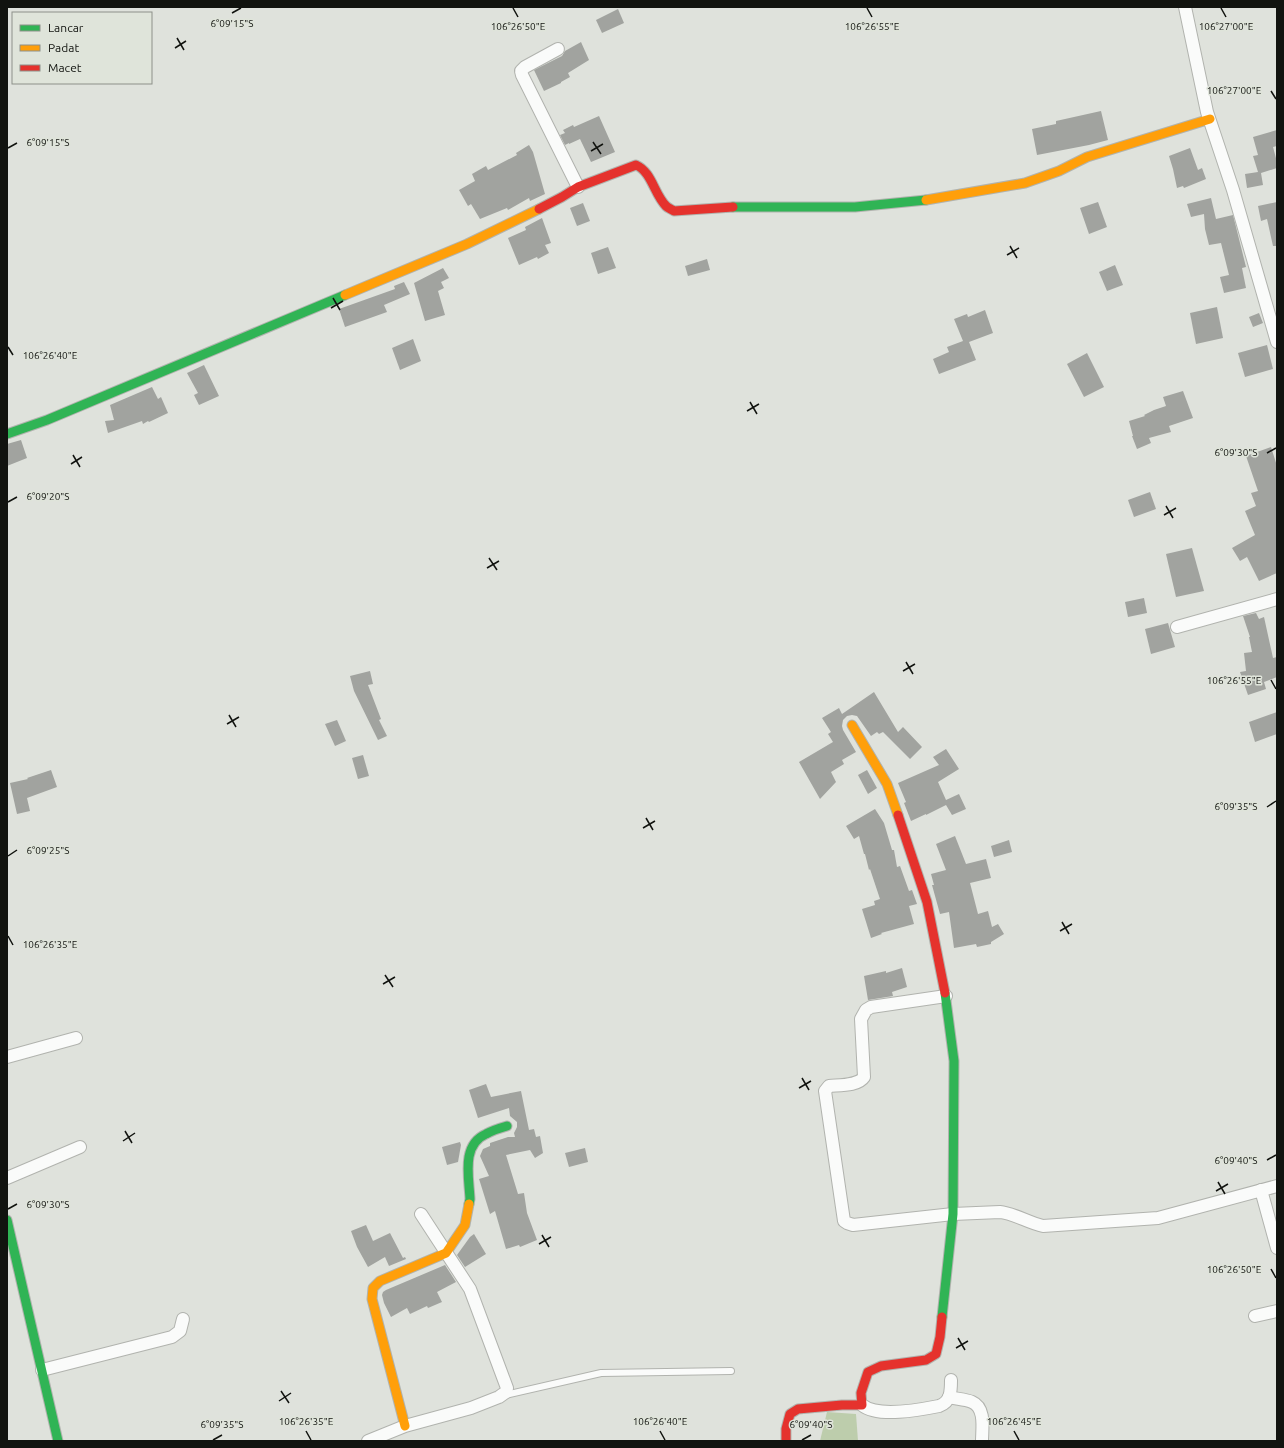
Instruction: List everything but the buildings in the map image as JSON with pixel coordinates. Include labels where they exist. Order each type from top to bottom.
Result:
[{"type":"street","points":[[1185,7],[1210,119],[1236,198],[1277,342]]},
{"type":"street","points":[[558,49],[525,67],[521,71],[522,76],[578,187]]},
{"type":"street","points":[[7,434],[47,420],[420,264],[466,244],[562,197],[578,187],[636,165],[641,167],[647,174],[666,206],[674,211],[718,207],[855,207],[915,202],[1025,183],[1059,172],[1087,157],[1210,119]]},
{"type":"street","points":[[1177,627],[1277,599]]},
{"type":"street","points":[[852,725],[887,784],[927,902],[946,996],[954,1061],[953,1214],[940,1337],[936,1354],[926,1360],[881,1366],[868,1372],[861,1393],[862,1405],[867,1409],[894,1412],[939,1406],[944,1404],[949,1397],[951,1391],[950,1380]]},
{"type":"street","points":[[946,996],[871,1007],[866,1010],[861,1019],[863,1080],[852,1084],[829,1086],[825,1091],[844,1221],[847,1223],[853,1225],[953,1214],[1006,1212],[1029,1222],[1043,1226],[1158,1218],[1277,1186]]},
{"type":"street","points":[[7,1057],[76,1038]]},
{"type":"street","points":[[405,1426],[371,1291],[373,1286],[380,1281],[446,1253],[465,1225],[470,1199],[468,1163],[470,1151],[475,1142],[485,1134],[507,1126]]},
{"type":"street","points":[[7,1178],[80,1147]]},
{"type":"street","points":[[1261,1190],[1277,1248]]},
{"type":"street","points":[[368,1441],[405,1426],[471,1408],[503,1395],[507,1388],[470,1289],[421,1214]]},
{"type":"street","points":[[7,1220],[58,1441]]},
{"type":"street","points":[[1255,1316],[1277,1311]]},
{"type":"street","points":[[42,1370],[172,1337],[180,1331],[183,1319]]},
{"type":"street","points":[[949,1397],[972,1402],[978,1407],[982,1420],[982,1441]]},
{"type":"street","points":[[786,1441],[786,1429],[790,1414],[798,1409],[842,1405],[862,1405]]},
{"type":"lane","points":[[503,1395],[601,1373],[732,1371]]},
{"type":"green space","points":[[827,1412],[856,1414],[858,1441],[820,1441]]},
{"type":"traffic: fast","points":[[733,207],[855,207],[926,200]]},
{"type":"traffic: fast","points":[[7,434],[47,420],[345,295]]},
{"type":"traffic: fast","points":[[942,1317],[953,1214],[954,1061],[945,993]]},
{"type":"traffic: fast","points":[[469,1204],[468,1162],[473,1146],[478,1139],[486,1134],[507,1126]]},
{"type":"traffic: fast","points":[[7,1220],[58,1441]]},
{"type":"traffic: slow","points":[[926,200],[1025,183],[1059,171],[1087,157],[1210,119]]},
{"type":"traffic: slow","points":[[345,295],[467,244],[539,209]]},
{"type":"traffic: slow","points":[[852,725],[887,784],[898,815]]},
{"type":"traffic: slow","points":[[405,1426],[372,1299],[373,1288],[380,1281],[446,1253],[465,1225],[469,1204]]},
{"type":"traffic: jam","points":[[539,209],[578,187],[636,165],[646,173],[662,201],[667,207],[674,211],[733,207]]},
{"type":"traffic: jam","points":[[898,815],[927,902],[945,993]]},
{"type":"traffic: jam","points":[[786,1441],[786,1429],[790,1414],[798,1409],[842,1405],[862,1405],[861,1393],[868,1372],[881,1366],[926,1360],[936,1354],[940,1337],[942,1317]]}]
